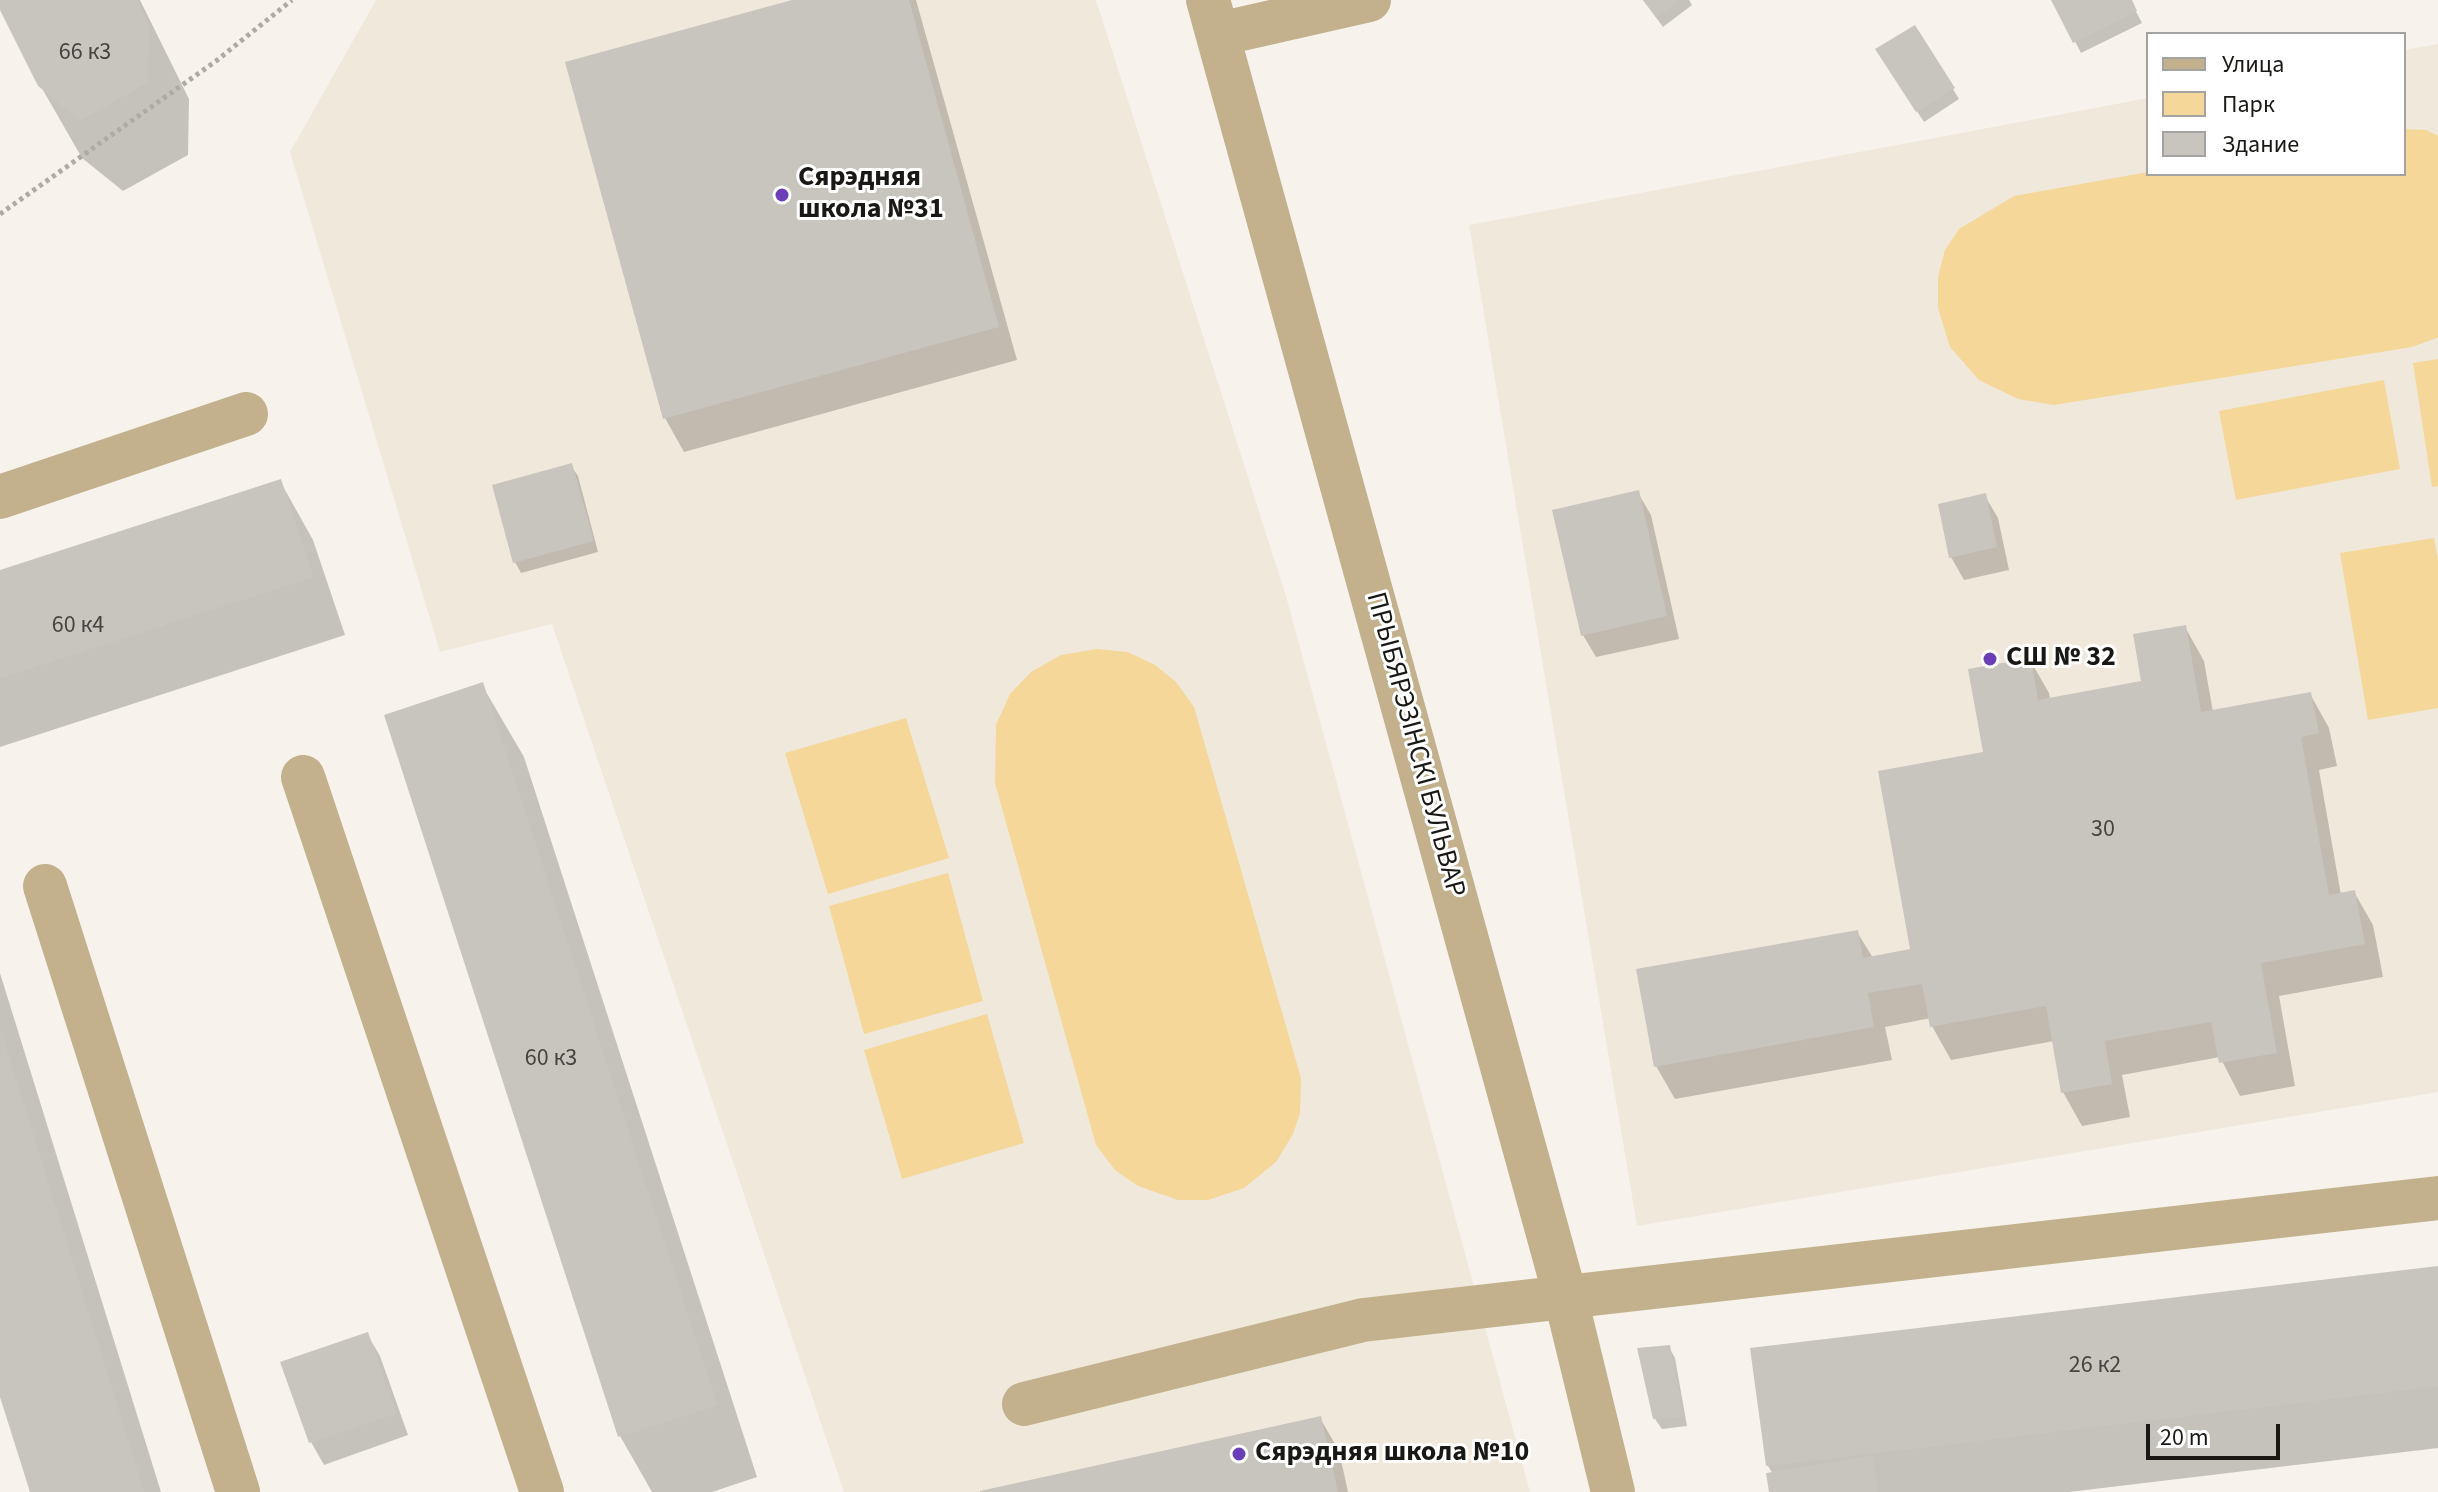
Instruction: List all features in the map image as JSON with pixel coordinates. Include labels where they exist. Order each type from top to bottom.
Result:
[{"type":"street","points":[[1214,17],[1369,0]]},
{"type":"street","name":"ПРЫБЯРЭЗІНСКІ БУЛЬВАР","points":[[1214,17],[1566,1299],[1613,1492]]},
{"type":"street","points":[[0,497],[246,414]]},
{"type":"street","points":[[303,777],[542,1492]]},
{"type":"street","points":[[45,886],[238,1492]]},
{"type":"street","points":[[1024,1404],[1363,1320],[2438,1198]]},
{"type":"path","points":[[0,214],[216,61],[292,0]]},
{"type":"shaded area","points":[[376,0],[1096,0],[1286,596],[1530,1492],[844,1492],[552,624],[440,652],[290,152]]},
{"type":"shaded area","name":"СШ № 32","points":[[2438,44],[2438,1092],[1637,1226],[1469,225],[2146,98],[2146,176],[2406,176],[2406,50]]},
{"type":"green space","points":[[2406,129],[2426,130],[2438,136],[2438,337],[2412,347],[2054,405],[2018,399],[1979,380],[1950,347],[1938,308],[1938,277],[1945,250],[1959,229],[2014,196],[2146,172],[2146,176],[2406,176]]},
{"type":"green space","points":[[2438,359],[2438,486],[2432,487],[2413,363]]},
{"type":"green space","points":[[2384,380],[2400,469],[2236,500],[2219,411]]},
{"type":"green space","points":[[2434,538],[2438,561],[2438,708],[2368,720],[2340,553]]},
{"type":"green space","points":[[1097,649],[1128,652],[1155,665],[1176,682],[1194,707],[1301,1078],[1300,1113],[1293,1134],[1276,1162],[1244,1188],[1208,1200],[1178,1200],[1138,1186],[1115,1170],[1096,1145],[995,783],[996,725],[1010,694],[1031,672],[1061,655]]},
{"type":"green space","points":[[906,718],[949,858],[828,894],[785,753]]},
{"type":"green space","points":[[948,873],[983,1001],[864,1034],[829,906]]},
{"type":"green space","points":[[987,1014],[1024,1143],[902,1179],[864,1050]]},
{"type":"building","points":[[0,0],[136,0],[149,25],[148,82],[80,120],[38,86],[0,10]]},
{"type":"building","name":"Сярэдняя школа №31","points":[[792,0],[909,0],[999,327],[663,419],[565,62]]},
{"type":"building","points":[[1643,0],[1679,0],[1656,17]]},
{"type":"building","points":[[2051,0],[2132,0],[2137,11],[2073,43]]},
{"type":"building","points":[[1915,25],[1955,88],[1916,112],[1875,49]]},
{"type":"building","points":[[572,463],[594,541],[513,563],[492,485]]},
{"type":"building","points":[[281,479],[313,577],[0,678],[0,570]]},
{"type":"building","points":[[1639,490],[1667,616],[1581,636],[1552,510]]},
{"type":"building","points":[[1986,493],[1997,547],[1949,558],[1938,504]]},
{"type":"building","points":[[2186,625],[2201,712],[2311,692],[2319,733],[2301,737],[2329,895],[2355,890],[2365,944],[2261,963],[2277,1053],[2219,1063],[2211,1022],[2105,1041],[2112,1084],[2061,1093],[2046,1006],[1930,1027],[1922,984],[1868,993],[1874,1027],[1654,1067],[1636,969],[1858,930],[1863,958],[1910,949],[1878,771],[1983,752],[1968,669],[2031,658],[2038,700],[2141,681],[2133,634]]},
{"type":"building","points":[[483,682],[717,1405],[618,1437],[384,715]]},
{"type":"building","points":[[1,1031],[144,1492],[30,1492],[0,1397]]},
{"type":"building","points":[[2438,1266],[2438,1386],[1766,1466],[1750,1348]]},
{"type":"building","points":[[368,1332],[396,1413],[309,1443],[280,1362]]},
{"type":"building","points":[[1670,1345],[1683,1416],[1653,1419],[1637,1348]]},
{"type":"building","name":"Сярэдняя школа №10","points":[[1321,1416],[1338,1492],[980,1492],[980,1491]]},
{"type":"building","points":[[1872,1456],[1878,1492],[1769,1492],[1766,1473]]},
{"type":"place","name":"Сярэдняя школа №31","points":[[782,195]]},
{"type":"place","name":"СШ № 32","points":[[1990,659]]},
{"type":"place","name":"Сярэдняя школа №10","points":[[1239,1454]]}]
